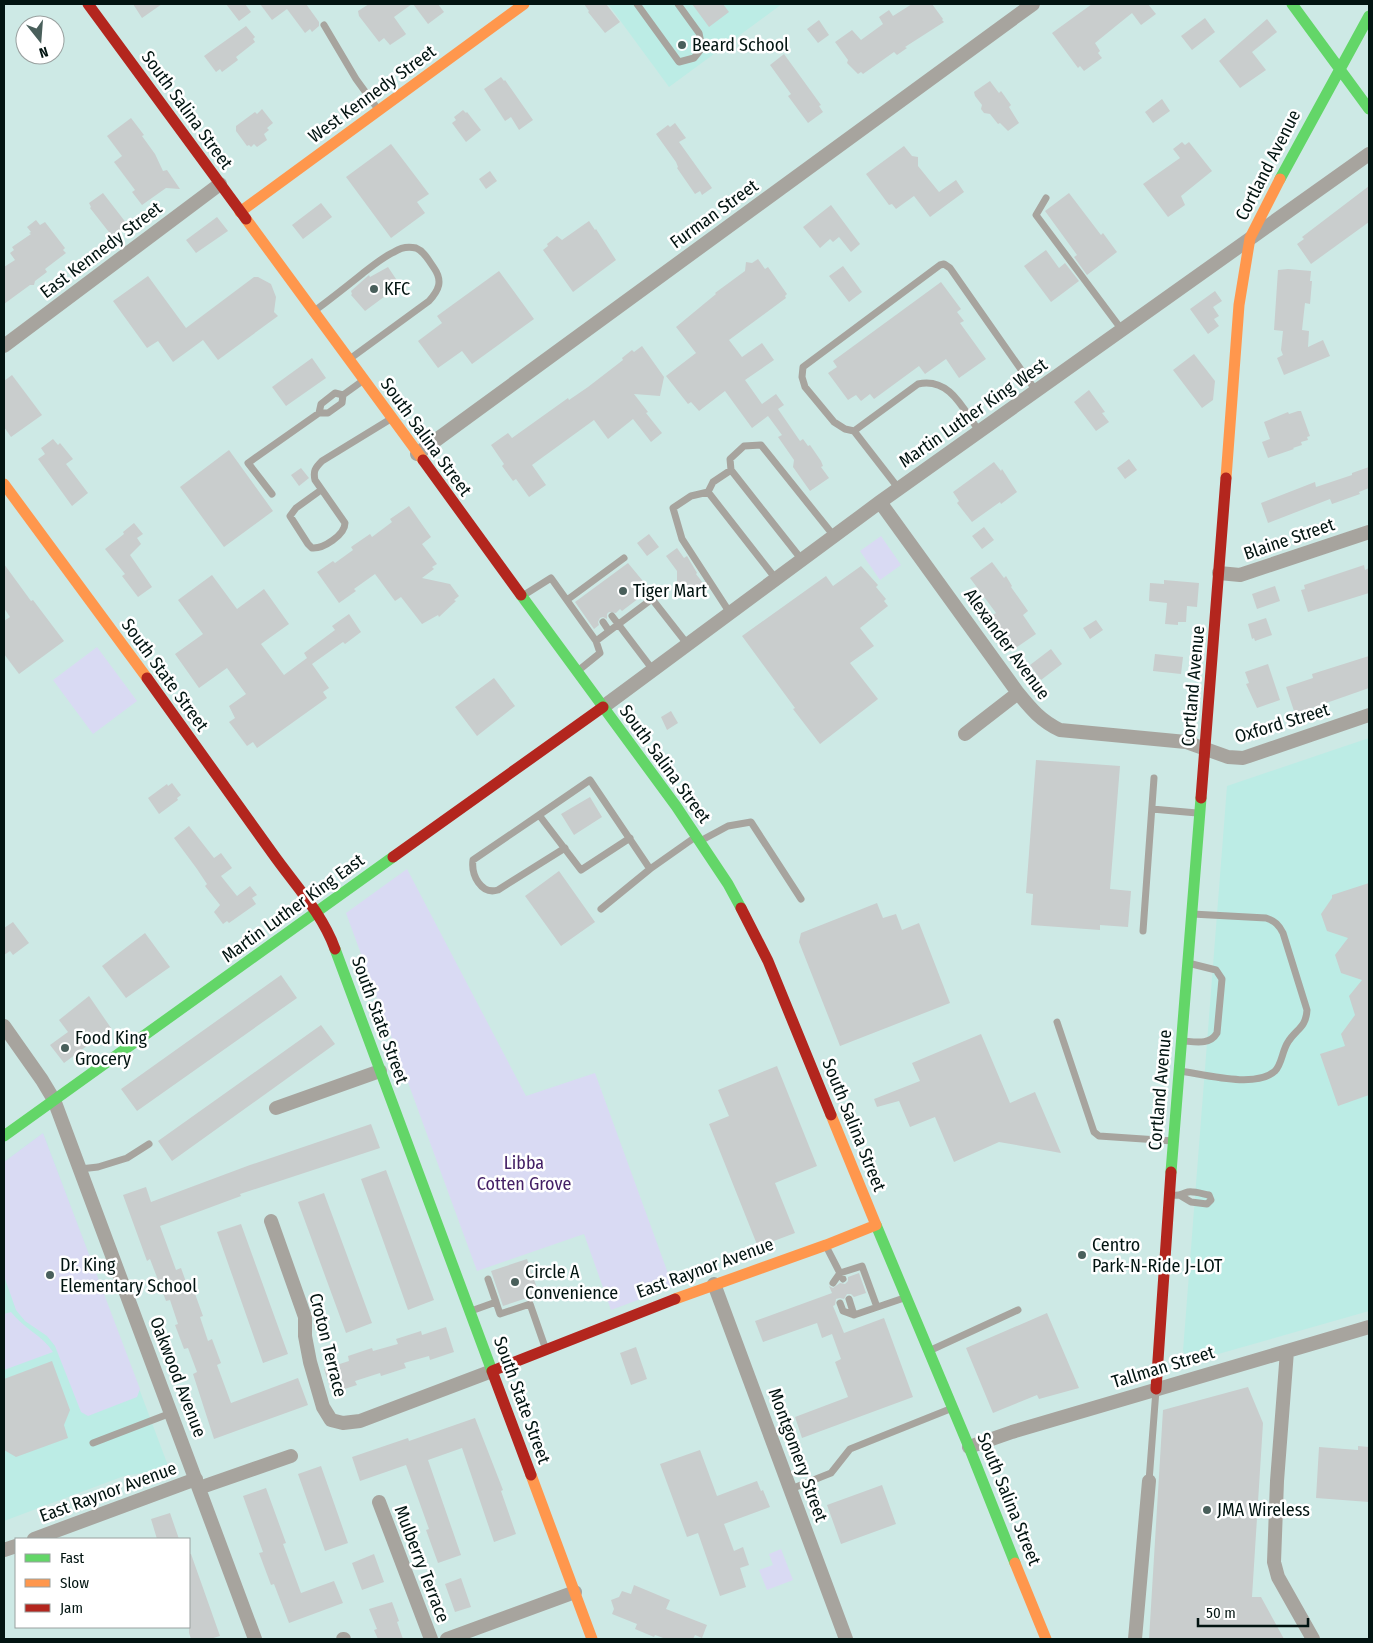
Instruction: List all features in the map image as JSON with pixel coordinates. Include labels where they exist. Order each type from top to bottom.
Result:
[{"type":"street","name":"South Salina Street","points":[[88,4],[698,839],[746,916],[768,961],[969,1447],[1046,1639]]},
{"type":"street","name":"West Kennedy Street","points":[[240,212],[524,4]]},
{"type":"street","name":"Furman Street","points":[[417,454],[1033,4]]},
{"type":"street","points":[[1292,4],[1369,109]]},
{"type":"street","name":"Cortland Avenue","points":[[1156,1389],[1173,1141],[1239,305],[1250,238],[1269,198],[1369,16]]},
{"type":"street","name":"Martin Luther King West","points":[[603,708],[899,488],[1369,154]]},
{"type":"street","name":"East Kennedy Street","points":[[4,346],[220,184]]},
{"type":"street","name":"South State Street","points":[[4,484],[317,912],[329,932],[592,1639]]},
{"type":"street","name":"Alexander Avenue","points":[[880,502],[1034,714],[1060,730],[1186,742],[1205,750]]},
{"type":"street","name":"Blaine Street","points":[[1219,573],[1240,575],[1369,532]]},
{"type":"street","points":[[964,734],[1018,693]]},
{"type":"street","name":"Martin Luther King East","points":[[4,1136],[603,708]]},
{"type":"street","name":"Oxford Street","points":[[1205,750],[1228,758],[1243,758],[1369,715]]},
{"type":"street","name":"Oakwood Avenue","points":[[4,1026],[54,1100],[255,1639]]},
{"type":"street","points":[[276,1108],[380,1071]]},
{"type":"street","name":"Croton Terrace","points":[[270,1221],[305,1317],[305,1336],[310,1362],[323,1407],[331,1420],[343,1423],[360,1421],[492,1371]]},
{"type":"street","name":"East Raynor Avenue","points":[[492,1371],[714,1284],[826,1245],[876,1225]]},
{"type":"street","name":"Montgomery Street","points":[[714,1284],[846,1639]]},
{"type":"street","name":"Tallman Street","points":[[969,1447],[1012,1432],[1369,1327]]},
{"type":"street","points":[[1287,1351],[1277,1481],[1274,1562],[1278,1577],[1313,1639]]},
{"type":"street","name":"East Raynor Avenue","points":[[37,1538],[198,1484],[291,1456]]},
{"type":"street","points":[[1135,1639],[1149,1481]]},
{"type":"street","name":"Mulberry Terrace","points":[[378,1502],[431,1639]]},
{"type":"street","points":[[447,1639],[575,1592]]},
{"type":"lane","points":[[638,4],[680,62],[694,58],[702,48],[699,33],[678,4]]},
{"type":"lane","points":[[324,25],[356,79],[379,110]]},
{"type":"lane","points":[[1046,198],[1036,215],[1122,330]]},
{"type":"lane","points":[[313,312],[375,265],[394,252],[406,247],[421,251],[436,270],[439,275],[440,285],[429,301],[348,360]]},
{"type":"lane","points":[[899,488],[854,431],[845,429],[834,422],[805,387],[802,377],[803,367],[940,266],[944,264],[950,268],[1036,391]]},
{"type":"lane","points":[[319,413],[320,404],[335,393],[343,395],[364,381]]},
{"type":"lane","points":[[854,431],[918,384],[928,381],[944,386],[979,431]]},
{"type":"lane","points":[[272,494],[248,463],[319,413],[328,414],[342,403],[343,395]]},
{"type":"lane","points":[[321,490],[296,508],[290,516],[312,548],[322,547],[345,528],[343,518],[321,490],[313,472],[322,461],[391,418]]},
{"type":"lane","points":[[802,560],[731,470],[730,459],[744,446],[761,446],[834,536]]},
{"type":"lane","points":[[730,613],[682,538],[673,508],[692,496],[708,492],[713,482],[731,470]]},
{"type":"lane","points":[[708,492],[776,579]]},
{"type":"lane","points":[[567,600],[592,586],[624,558]]},
{"type":"lane","points":[[522,597],[551,578],[596,641],[600,653],[577,672]]},
{"type":"lane","points":[[596,641],[652,599],[688,645]]},
{"type":"lane","points":[[612,616],[653,670]]},
{"type":"lane","points":[[603,622],[609,631]]},
{"type":"lane","points":[[1143,931],[1154,778]]},
{"type":"lane","points":[[564,848],[498,890],[491,892],[485,890],[472,868],[473,860],[590,780],[650,868]]},
{"type":"lane","points":[[1152,809],[1200,813]]},
{"type":"lane","points":[[539,816],[581,870],[630,838]]},
{"type":"lane","points":[[601,909],[650,868],[698,839],[728,826],[751,822],[801,899]]},
{"type":"lane","points":[[1179,1071],[1246,1080],[1268,1076],[1276,1070],[1287,1043],[1302,1026],[1307,1010],[1280,926],[1266,918],[1192,914]]},
{"type":"lane","points":[[1181,1041],[1202,1042],[1215,1038],[1218,1033],[1222,979],[1216,970],[1188,963]]},
{"type":"lane","points":[[1057,1022],[1094,1132],[1100,1136],[1173,1141]]},
{"type":"lane","points":[[80,1169],[126,1158],[149,1144]]},
{"type":"lane","points":[[1169,1195],[1181,1196],[1191,1202],[1207,1204],[1214,1200]]},
{"type":"lane","points":[[826,1245],[841,1276]]},
{"type":"lane","points":[[833,1283],[841,1276],[862,1266],[877,1307]]},
{"type":"lane","points":[[488,1279],[500,1314],[530,1304],[546,1349]]},
{"type":"lane","points":[[840,1303],[843,1311],[854,1315],[906,1298]]},
{"type":"lane","points":[[849,1299],[854,1315]]},
{"type":"lane","points":[[470,1311],[496,1302]]},
{"type":"lane","points":[[929,1351],[1018,1310]]},
{"type":"lane","points":[[1149,1481],[1156,1389]]},
{"type":"lane","points":[[791,1489],[832,1473],[850,1449],[953,1408]]},
{"type":"lane","points":[[92,1443],[171,1413]]},
{"type":"shaded area","name":"Beard School","points":[[608,4],[782,4],[669,87]]},
{"type":"shaded area","points":[[1369,738],[1369,1311],[1190,1362],[1183,1351],[1227,786]]},
{"type":"shaded area","name":"Dr. King Elementary School","points":[[43,1133],[167,1463],[166,1468],[124,1476],[4,1521],[4,1162]]},
{"type":"green space","points":[[881,536],[901,565],[880,580],[860,551]]},
{"type":"green space","points":[[97,647],[137,701],[93,734],[53,680]]},
{"type":"green space","name":"Libba Cotten Grove","points":[[407,869],[526,1096],[595,1073],[673,1287],[611,1310],[584,1234],[477,1271],[346,913]]},
{"type":"green space","points":[[43,1133],[140,1389],[137,1397],[88,1416],[81,1412],[55,1346],[47,1336],[25,1321],[16,1310],[4,1276],[4,1162]]},
{"type":"green space","points":[[11,1312],[21,1323],[49,1346],[53,1352],[4,1370],[4,1314]]},
{"type":"green space","points":[[781,1549],[793,1580],[767,1590],[759,1570],[773,1565],[769,1554]]},
{"type":"building","points":[[133,4],[162,4],[142,18]]},
{"type":"building","points":[[226,4],[245,4],[251,12],[239,21]]},
{"type":"building","points":[[260,4],[306,4],[319,22],[319,26],[312,32],[310,29],[305,33],[287,9],[272,20]]},
{"type":"building","points":[[369,4],[412,4],[394,17],[406,34],[390,45],[384,38],[379,42],[359,16],[358,11]]},
{"type":"building","points":[[413,4],[438,4],[444,12],[428,24]]},
{"type":"building","points":[[584,4],[606,4],[620,22],[605,33]]},
{"type":"building","points":[[692,4],[723,4],[729,12],[709,27]]},
{"type":"building","points":[[912,4],[932,4],[944,22],[905,47],[907,48],[897,55],[894,52],[863,74],[861,72],[858,74],[847,63],[848,60],[835,42],[852,30],[861,40],[883,24],[879,17],[889,10],[893,16]]},
{"type":"building","points":[[1092,4],[1148,4],[1156,14],[1141,25],[1132,13],[1095,43],[1100,51],[1098,53],[1102,58],[1084,71],[1080,66],[1078,68],[1052,33]]},
{"type":"building","points":[[1205,18],[1215,32],[1192,50],[1181,36]]},
{"type":"building","points":[[1267,19],[1277,32],[1252,52],[1266,70],[1240,88],[1219,61]]},
{"type":"building","points":[[819,20],[829,35],[818,43],[807,29]]},
{"type":"building","points":[[246,26],[255,37],[253,39],[255,42],[236,57],[238,60],[222,72],[220,69],[216,72],[204,56]]},
{"type":"building","points":[[784,54],[821,105],[819,106],[823,112],[808,123],[788,96],[791,94],[770,65]]},
{"type":"building","points":[[501,77],[533,120],[519,130],[511,117],[505,121],[484,89]]},
{"type":"building","points":[[990,81],[999,93],[1001,91],[1011,105],[1009,107],[1019,123],[1008,131],[1000,123],[998,124],[990,114],[984,113],[981,109],[982,105],[975,96],[974,92]]},
{"type":"building","points":[[1162,99],[1170,111],[1153,123],[1145,112]]},
{"type":"building","points":[[262,109],[273,123],[264,134],[267,140],[257,147],[254,144],[251,147],[247,146],[236,131],[236,126]]},
{"type":"building","points":[[463,110],[467,112],[481,130],[466,142],[452,123],[456,120],[454,117]]},
{"type":"building","points":[[131,118],[144,135],[142,136],[155,154],[163,171],[167,170],[180,189],[166,188],[142,205],[132,192],[135,190],[114,162],[122,156],[107,136]]},
{"type":"building","points":[[675,123],[686,138],[679,142],[712,188],[702,195],[700,191],[695,194],[677,168],[676,162],[656,134],[668,125],[670,127]]},
{"type":"building","points":[[1182,142],[1185,145],[1189,142],[1212,171],[1181,196],[1185,205],[1168,217],[1143,184],[1180,158],[1173,149]]},
{"type":"building","points":[[391,144],[429,194],[417,202],[425,213],[391,238],[346,177]]},
{"type":"building","points":[[904,146],[912,156],[918,157],[918,166],[939,192],[956,180],[964,192],[930,217],[914,196],[896,209],[892,204],[889,205],[866,174]]},
{"type":"building","points":[[490,171],[497,181],[486,189],[479,179]]},
{"type":"building","points":[[1369,186],[1369,222],[1311,264],[1297,244],[1304,239],[1302,237]]},
{"type":"building","points":[[103,193],[127,224],[112,236],[90,208],[89,203]]},
{"type":"building","points":[[1069,193],[1101,235],[1103,233],[1117,252],[1087,275],[1074,257],[1077,255],[1045,211]]},
{"type":"building","points":[[321,203],[332,217],[303,239],[292,225]]},
{"type":"building","points":[[831,205],[860,244],[851,252],[839,237],[833,242],[830,239],[820,248],[803,227]]},
{"type":"building","points":[[217,217],[228,231],[196,253],[186,240]]},
{"type":"building","points":[[36,220],[40,225],[45,222],[65,248],[63,250],[66,253],[45,269],[47,272],[35,281],[34,285],[30,285],[4,304],[4,267],[15,260],[10,253],[14,250],[12,247],[31,234],[27,227]]},
{"type":"building","points":[[589,221],[616,260],[573,292],[543,250],[557,236],[562,240]]},
{"type":"building","points":[[1046,250],[1059,268],[1065,263],[1079,281],[1051,302],[1024,266]]},
{"type":"building","points":[[758,259],[765,269],[768,267],[787,294],[786,298],[729,340],[742,357],[762,343],[774,360],[745,380],[762,404],[776,394],[784,405],[778,409],[800,441],[803,439],[808,446],[810,445],[821,461],[823,466],[821,467],[829,478],[810,491],[793,467],[794,460],[778,437],[782,435],[768,416],[752,428],[725,391],[699,411],[691,402],[688,404],[666,376],[696,353],[676,327],[715,293],[745,271],[746,262],[752,263]]},
{"type":"building","points":[[843,266],[862,292],[849,302],[829,276]]},
{"type":"building","name":"KFC","points":[[388,267],[400,285],[365,311],[351,295],[351,291],[369,275],[370,277]]},
{"type":"building","points":[[1278,270],[1311,271],[1310,304],[1305,303],[1302,330],[1309,331],[1308,347],[1323,340],[1330,356],[1284,375],[1277,358],[1283,355],[1281,350],[1283,331],[1274,330]]},
{"type":"building","points":[[499,271],[534,319],[472,364],[462,351],[438,368],[418,341],[442,323],[437,316]]},
{"type":"building","points":[[148,276],[186,328],[254,277],[258,277],[271,284],[276,297],[274,312],[278,316],[218,360],[203,340],[173,362],[158,341],[147,348],[113,301]]},
{"type":"building","points":[[941,282],[961,309],[957,312],[964,321],[960,323],[986,359],[959,378],[946,359],[925,374],[919,366],[874,399],[870,394],[861,401],[856,395],[848,400],[828,373],[837,367],[833,361]]},
{"type":"building","points":[[1215,291],[1222,301],[1213,307],[1219,316],[1214,319],[1219,326],[1208,334],[1190,309]]},
{"type":"building","points":[[642,346],[664,377],[660,396],[634,394],[662,433],[651,442],[633,419],[608,439],[594,420],[532,465],[546,485],[529,497],[516,479],[513,481],[502,466],[504,464],[491,445],[508,433],[512,438],[568,398],[569,400],[588,387],[623,360],[622,358],[632,350],[634,352]]},
{"type":"building","points":[[1194,354],[1215,381],[1213,400],[1202,408],[1173,370]]},
{"type":"building","points":[[312,358],[326,378],[286,406],[272,387]]},
{"type":"building","points":[[12,375],[42,415],[11,437],[4,427],[4,381]]},
{"type":"building","points":[[1089,390],[1105,412],[1102,413],[1109,422],[1096,431],[1074,402]]},
{"type":"building","points":[[1301,411],[1310,436],[1307,437],[1308,440],[1301,442],[1302,445],[1294,449],[1268,458],[1262,442],[1270,439],[1264,422],[1288,412],[1289,414]]},
{"type":"building","points":[[53,439],[58,445],[60,443],[73,459],[66,464],[88,493],[72,506],[38,459],[45,454],[41,448]]},
{"type":"building","points":[[229,450],[273,511],[224,547],[180,487]]},
{"type":"building","points":[[1129,459],[1137,470],[1125,479],[1117,468]]},
{"type":"building","points":[[994,462],[1001,471],[1002,469],[1017,492],[972,522],[957,503],[959,501],[953,492]]},
{"type":"building","points":[[1369,467],[1369,488],[1359,492],[1360,494],[1332,504],[1330,499],[1268,523],[1261,503],[1315,482],[1316,487]]},
{"type":"building","points":[[301,468],[309,478],[299,486],[291,475]]},
{"type":"building","points":[[409,506],[431,537],[422,544],[437,564],[432,567],[434,569],[422,578],[450,584],[459,596],[454,600],[456,601],[439,617],[438,615],[422,624],[401,597],[395,601],[375,574],[339,603],[317,572],[333,561],[335,563],[353,550],[351,547],[370,534],[372,537],[392,522],[390,519]]},
{"type":"building","points":[[134,523],[143,534],[137,538],[141,544],[130,555],[152,587],[138,597],[122,576],[125,574],[105,549],[124,534],[123,532]]},
{"type":"building","points":[[984,527],[994,540],[982,549],[972,536]]},
{"type":"building","points":[[649,534],[659,547],[647,556],[637,543]]},
{"type":"building","points":[[677,548],[684,558],[687,556],[703,583],[701,584],[704,588],[689,600],[677,583],[677,571],[666,556]]},
{"type":"building","points":[[992,562],[1004,578],[1006,576],[1011,587],[1028,611],[1023,615],[1036,634],[1014,649],[991,616],[996,613],[970,578]]},
{"type":"building","points":[[628,563],[647,586],[636,595],[639,598],[622,611],[620,609],[616,613],[609,612],[607,619],[600,618],[599,625],[594,629],[575,602]]},
{"type":"building","points":[[4,564],[64,641],[19,674],[4,654],[4,621],[10,617],[4,608]]},
{"type":"building","points":[[1364,565],[1365,570],[1369,568],[1369,593],[1308,612],[1301,590],[1305,589],[1304,585]]},
{"type":"building","points":[[861,566],[878,585],[876,587],[886,599],[884,601],[888,606],[860,628],[874,646],[850,663],[878,699],[820,744],[742,636],[826,576],[833,586]]},
{"type":"building","points":[[212,575],[237,609],[264,589],[289,624],[261,644],[284,675],[307,658],[304,653],[335,630],[332,626],[349,614],[361,632],[312,664],[329,688],[323,692],[327,698],[257,748],[253,742],[247,746],[229,722],[235,718],[229,706],[246,694],[227,668],[199,688],[175,654],[203,634],[178,600]]},
{"type":"building","points":[[1164,580],[1199,583],[1197,607],[1187,606],[1186,622],[1178,622],[1178,625],[1165,624],[1167,603],[1149,601],[1150,583],[1164,584]]},
{"type":"building","points":[[1275,586],[1280,601],[1257,609],[1252,594]]},
{"type":"building","points":[[1266,618],[1272,635],[1255,641],[1254,638],[1252,639],[1248,624]]},
{"type":"building","points":[[1096,620],[1103,630],[1090,639],[1083,628]]},
{"type":"building","points":[[1051,649],[1062,664],[1041,680],[1030,665]]},
{"type":"building","points":[[1155,654],[1183,657],[1181,674],[1153,671]]},
{"type":"building","points":[[1369,656],[1369,688],[1295,714],[1286,687],[1313,678],[1312,674]]},
{"type":"building","points":[[1268,664],[1280,700],[1257,708],[1246,684],[1249,683],[1245,672]]},
{"type":"building","points":[[494,678],[515,706],[477,736],[455,707]]},
{"type":"building","points":[[671,711],[678,723],[667,730],[661,717]]},
{"type":"building","points":[[1036,760],[1120,766],[1110,889],[1131,891],[1128,927],[1100,925],[1100,930],[1031,925],[1033,894],[1026,893]]},
{"type":"building","points":[[172,783],[181,795],[177,798],[178,800],[159,814],[148,798],[167,784],[168,786]]},
{"type":"building","points":[[590,797],[602,817],[574,835],[561,814]]},
{"type":"building","points":[[189,826],[214,858],[221,853],[232,868],[221,876],[237,896],[250,886],[257,895],[252,898],[256,904],[229,923],[227,921],[223,924],[214,912],[220,905],[205,886],[207,884],[174,838]]},
{"type":"building","points":[[559,871],[595,922],[561,946],[525,896]]},
{"type":"building","points":[[1369,883],[1369,1095],[1338,1106],[1320,1054],[1345,1046],[1341,1034],[1355,1015],[1349,996],[1362,980],[1341,973],[1335,955],[1348,938],[1327,931],[1321,914],[1332,898],[1332,895]]},
{"type":"building","points":[[877,903],[883,918],[896,914],[902,930],[919,923],[950,1003],[840,1046],[799,942],[801,933]]},
{"type":"building","points":[[13,922],[29,943],[13,955],[10,951],[4,955],[4,928]]},
{"type":"building","points":[[145,933],[170,967],[126,998],[102,966]]},
{"type":"building","points":[[281,975],[297,998],[137,1111],[121,1089]]},
{"type":"building","points":[[89,996],[111,1028],[64,1063],[50,1045],[68,1032],[59,1020]]},
{"type":"building","points":[[321,1025],[335,1044],[172,1161],[158,1141]]},
{"type":"building","points":[[981,1034],[1010,1103],[1035,1092],[1061,1153],[999,1142],[954,1162],[935,1117],[910,1127],[899,1101],[877,1107],[874,1099],[920,1081],[912,1063]]},
{"type":"building","points":[[777,1066],[817,1166],[775,1183],[795,1233],[758,1247],[709,1124],[729,1116],[718,1090]]},
{"type":"building","points":[[371,1124],[380,1148],[240,1194],[241,1196],[160,1226],[176,1270],[181,1268],[190,1293],[194,1291],[203,1316],[200,1317],[208,1341],[212,1339],[221,1363],[217,1365],[231,1403],[298,1378],[308,1405],[214,1439],[193,1374],[197,1372],[188,1348],[184,1349],[175,1325],[178,1324],[170,1300],[166,1301],[150,1259],[147,1261],[123,1195],[146,1187],[151,1202],[250,1165]]},
{"type":"building","points":[[386,1170],[434,1300],[408,1310],[361,1179]]},
{"type":"building","points":[[324,1193],[372,1323],[346,1333],[298,1202]]},
{"type":"building","points":[[241,1224],[288,1354],[263,1363],[217,1232]]},
{"type":"building","name":"Circle A Convenience","points":[[527,1259],[539,1294],[503,1306],[491,1271]]},
{"type":"building","points":[[859,1273],[866,1293],[854,1297],[851,1294],[847,1294],[844,1299],[836,1299],[833,1306],[844,1333],[884,1318],[913,1397],[802,1438],[795,1417],[848,1397],[835,1362],[841,1359],[832,1334],[822,1338],[817,1323],[763,1342],[755,1321],[832,1293],[829,1286],[833,1288],[840,1283],[845,1284],[848,1281],[848,1277]]},
{"type":"building","points":[[1047,1313],[1079,1388],[1039,1399],[1037,1395],[993,1413],[966,1348]]},
{"type":"building","points":[[446,1327],[454,1352],[430,1360],[429,1356],[404,1363],[406,1368],[381,1376],[380,1373],[355,1381],[357,1385],[332,1393],[324,1369],[349,1361],[348,1356],[372,1348],[373,1351],[398,1344],[396,1339],[421,1331],[422,1335]]},
{"type":"building","points":[[636,1347],[647,1379],[631,1385],[620,1353]]},
{"type":"building","points":[[52,1361],[70,1410],[64,1425],[68,1438],[16,1457],[4,1450],[4,1379]]},
{"type":"building","name":"JMA Wireless","points":[[1248,1387],[1263,1423],[1252,1597],[1261,1597],[1284,1639],[1149,1639],[1163,1410]]},
{"type":"building","points":[[475,1418],[503,1490],[501,1491],[516,1534],[494,1542],[462,1448],[428,1460],[461,1555],[438,1563],[426,1530],[429,1529],[406,1465],[360,1481],[352,1457],[408,1438],[409,1441]]},
{"type":"building","points":[[1358,1446],[1369,1447],[1369,1502],[1316,1498],[1319,1447],[1358,1450]]},
{"type":"building","points":[[700,1450],[717,1496],[757,1481],[770,1507],[724,1524],[734,1551],[743,1547],[749,1565],[740,1568],[746,1587],[720,1596],[698,1533],[687,1537],[660,1464]]},
{"type":"building","points":[[321,1466],[348,1543],[325,1551],[298,1474]]},
{"type":"building","points":[[882,1485],[896,1524],[841,1544],[827,1505]]},
{"type":"building","points":[[266,1488],[286,1543],[283,1544],[301,1593],[334,1581],[343,1603],[289,1623],[274,1584],[271,1585],[259,1553],[263,1552],[243,1496]]},
{"type":"building","points":[[170,1513],[179,1538],[157,1538],[151,1519]]},
{"type":"building","points":[[191,1554],[220,1636],[210,1639],[191,1639],[189,1633]]},
{"type":"building","points":[[374,1554],[384,1582],[362,1590],[352,1563]]},
{"type":"building","points":[[461,1578],[471,1607],[455,1612],[445,1584]]},
{"type":"building","points":[[634,1585],[670,1600],[666,1609],[707,1625],[702,1638],[695,1635],[693,1639],[666,1639],[655,1635],[654,1637],[635,1629],[637,1624],[612,1614],[614,1609],[611,1600],[619,1597],[622,1591],[631,1594]]},
{"type":"building","points":[[392,1602],[403,1639],[378,1639],[374,1630],[377,1629],[369,1609]]},
{"type":"traffic: fast","points":[[1292,4],[1369,109]]},
{"type":"traffic: fast","points":[[1280,179],[1369,16]]},
{"type":"traffic: fast","points":[[521,595],[676,806],[728,884],[741,908]]},
{"type":"traffic: fast","points":[[1171,1172],[1201,798]]},
{"type":"traffic: fast","points":[[4,1136],[393,857]]},
{"type":"traffic: fast","points":[[335,949],[492,1371]]},
{"type":"traffic: fast","points":[[876,1225],[969,1447],[1015,1563]]},
{"type":"traffic: slow","points":[[240,212],[524,4]]},
{"type":"traffic: slow","points":[[1226,478],[1239,305],[1250,238],[1280,179]]},
{"type":"traffic: slow","points":[[246,219],[423,460]]},
{"type":"traffic: slow","points":[[4,484],[147,678]]},
{"type":"traffic: slow","points":[[675,1299],[876,1225],[831,1115]]},
{"type":"traffic: slow","points":[[531,1475],[592,1639]]},
{"type":"traffic: slow","points":[[1015,1563],[1046,1639]]},
{"type":"traffic: jam","points":[[88,4],[246,219]]},
{"type":"traffic: jam","points":[[423,460],[521,595]]},
{"type":"traffic: jam","points":[[1201,798],[1226,478]]},
{"type":"traffic: jam","points":[[147,678],[323,923],[335,949]]},
{"type":"traffic: jam","points":[[393,857],[603,707]]},
{"type":"traffic: jam","points":[[741,908],[768,961],[831,1115]]},
{"type":"traffic: jam","points":[[1156,1389],[1171,1172]]},
{"type":"traffic: jam","points":[[531,1475],[492,1371],[675,1299]]},
{"type":"place","name":"Beard School","points":[[682,45]]},
{"type":"place","name":"KFC","points":[[374,289]]},
{"type":"place","name":"Tiger Mart","points":[[623,591]]},
{"type":"place","name":"Food King Grocery","points":[[65,1048]]},
{"type":"place","name":"Centro Park-N-Ride J-LOT","points":[[1082,1255]]},
{"type":"place","name":"Dr. King Elementary School","points":[[50,1275]]},
{"type":"place","name":"Circle A Convenience","points":[[515,1282]]},
{"type":"place","name":"JMA Wireless","points":[[1207,1510]]}]
